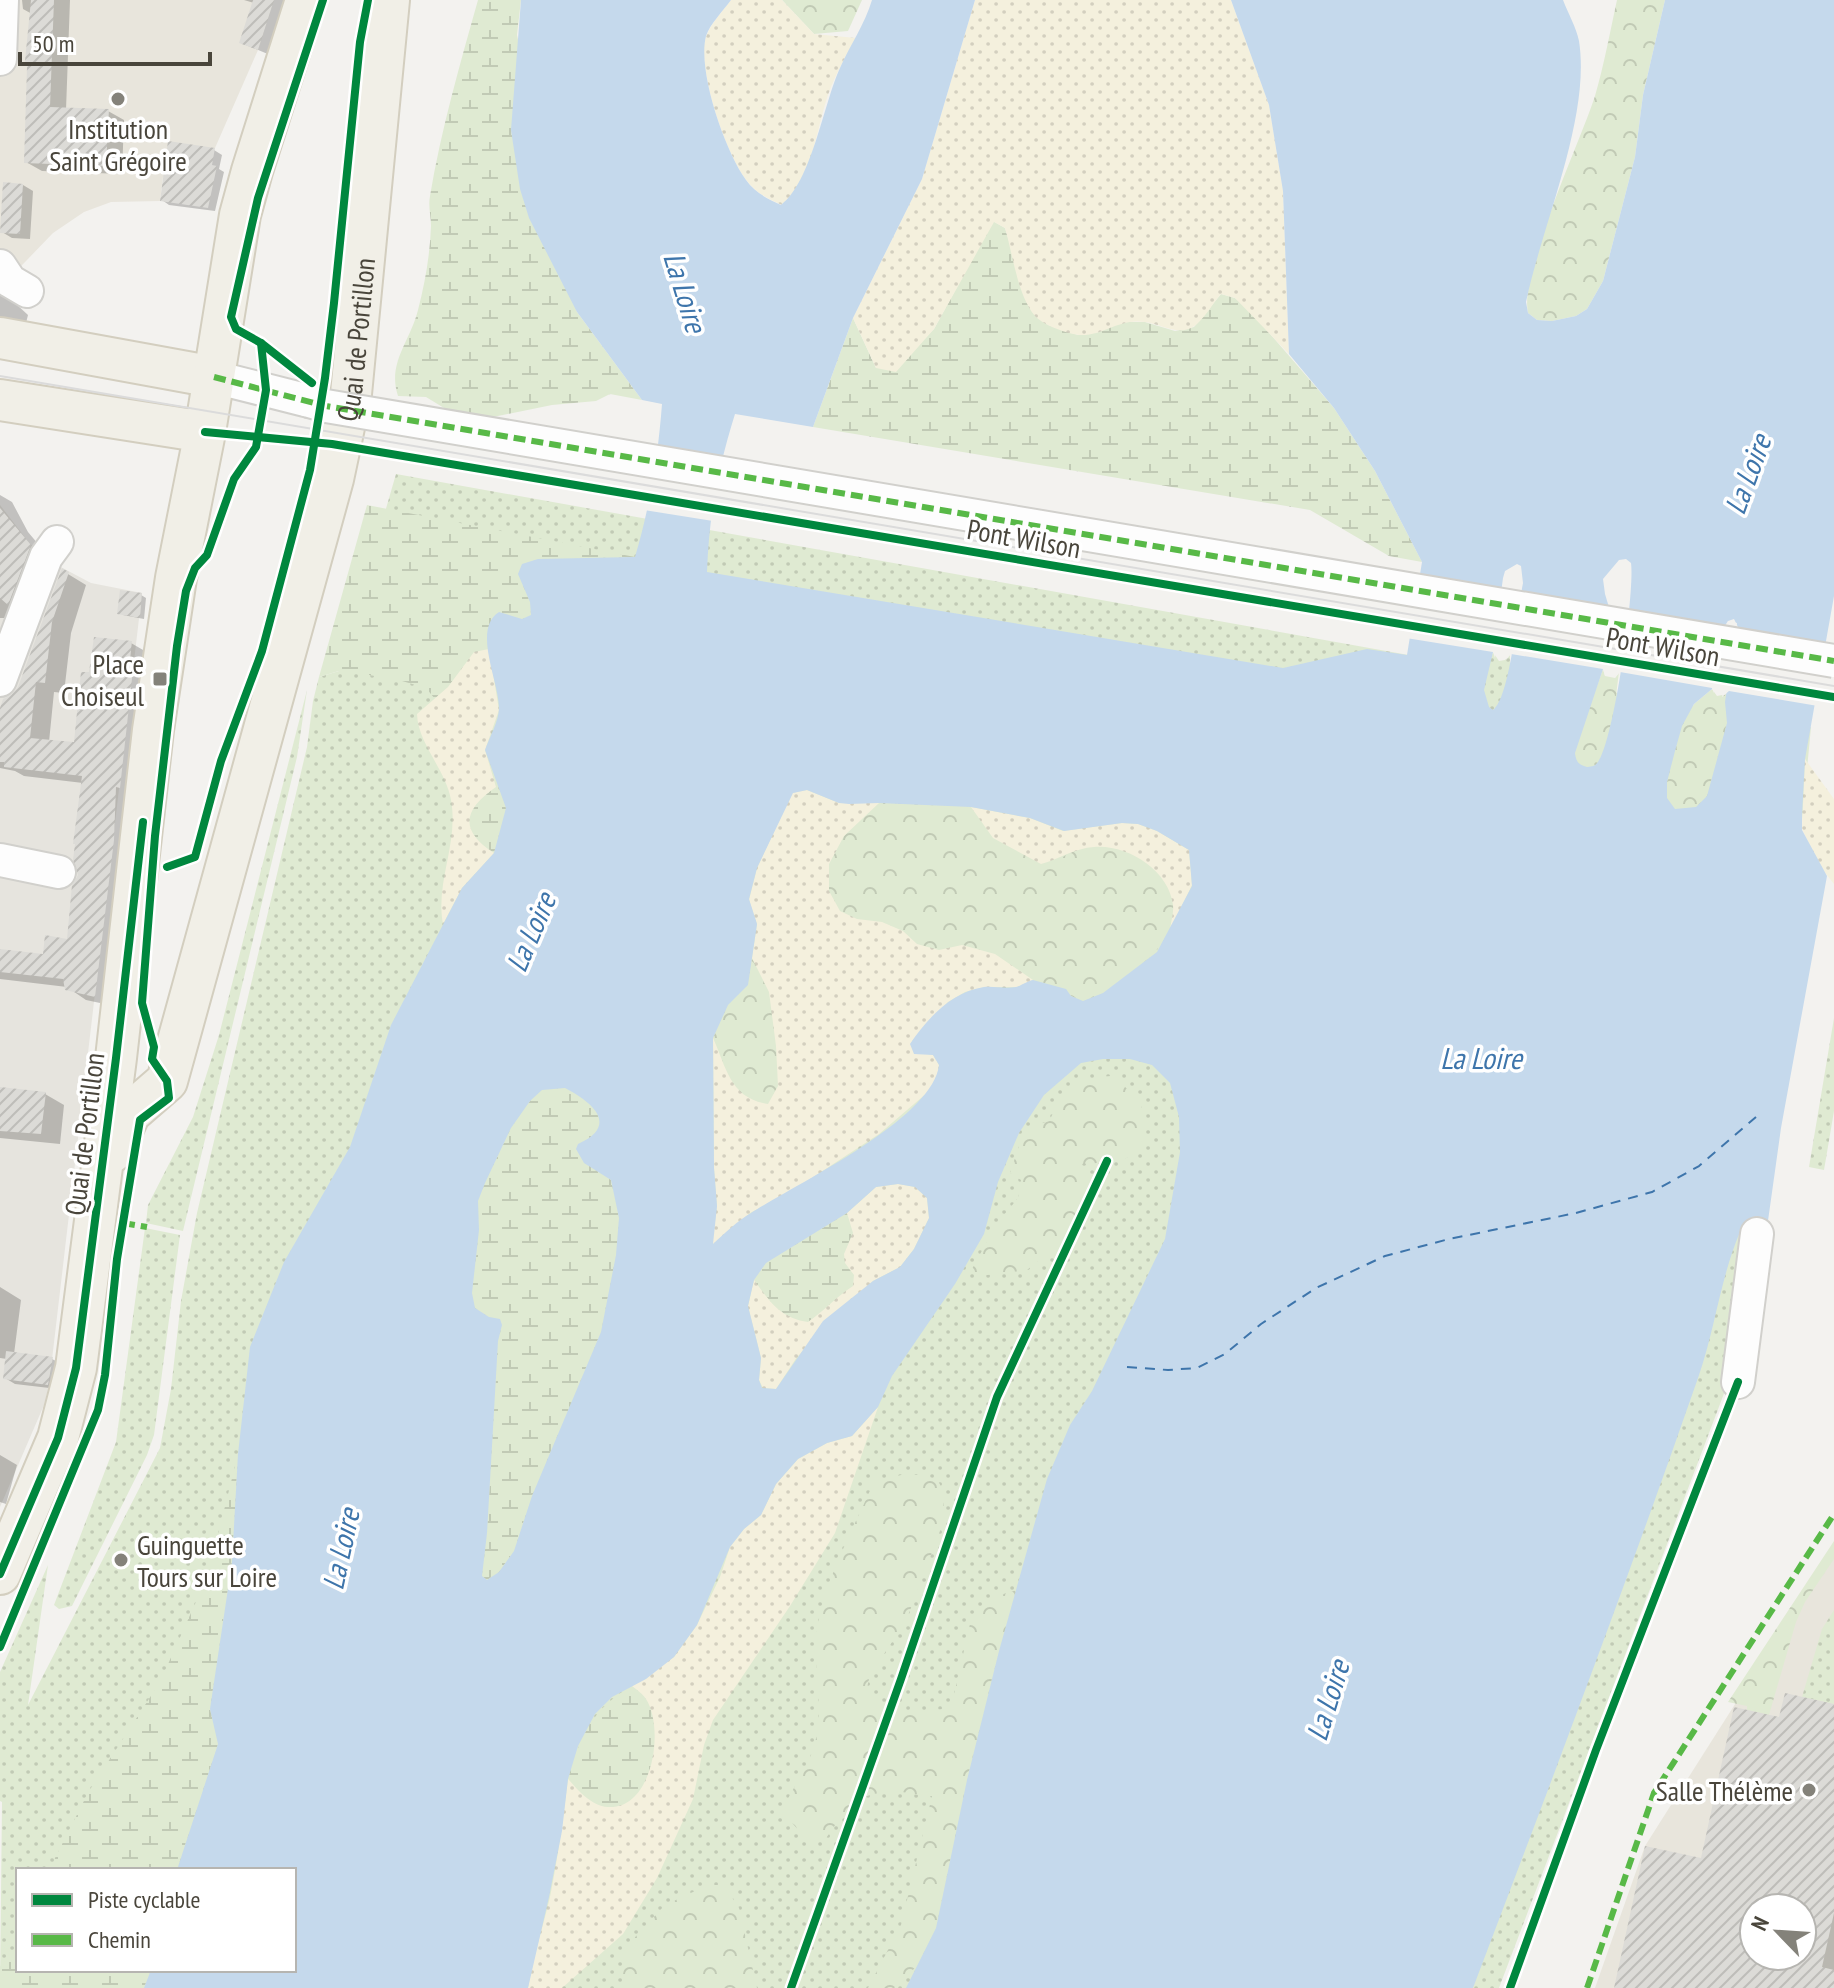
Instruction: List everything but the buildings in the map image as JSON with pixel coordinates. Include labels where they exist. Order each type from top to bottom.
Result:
[{"type":"main road","name":"Quai de Portillon","points":[[0,1574],[58,1438],[71,1394],[102,1173],[160,679],[240,215],[306,0]]},
{"type":"main road","name":"Quai de Portillon","points":[[102,1173],[130,1113],[167,1081],[324,518],[351,394],[389,0]]},
{"type":"main road","points":[[0,338],[214,377]]},
{"type":"main road","points":[[0,400],[205,432]]},
{"type":"main road","name":"Quai de Portillon","points":[[110,1104],[159,1070],[177,1041]]},
{"type":"street","points":[[0,59],[2,0]]},
{"type":"street","points":[[0,266],[10,281],[27,291]]},
{"type":"street","name":"Pont Wilson","points":[[214,377],[326,406],[1834,661]]},
{"type":"street","points":[[0,680],[46,557],[57,542]]},
{"type":"street","points":[[0,860],[59,872]]},
{"type":"street","points":[[1738,1382],[1757,1234]]},
{"type":"shaded area","name":"Institution Saint Grégoire","points":[[0,0],[274,0],[258,50],[215,148],[163,177],[160,201],[111,202],[84,212],[53,233],[0,288]]},
{"type":"shaded area","points":[[0,505],[30,544],[55,564],[91,583],[142,593],[49,1385],[44,1405],[0,1507]]},
{"type":"shaded area","points":[[1834,1548],[1834,1988],[1595,1988],[1645,1846]]},
{"type":"green space","points":[[478,0],[521,0],[517,35],[577,312],[642,400],[610,394],[596,401],[552,405],[493,417],[449,411],[426,397],[398,396],[395,384],[397,363],[418,310],[427,269],[431,226],[429,200],[434,171]]},
{"type":"green space","points":[[782,0],[862,0],[848,31],[814,34]]},
{"type":"green space","points":[[1617,0],[1665,0],[1643,95],[1635,157],[1603,281],[1587,309],[1576,316],[1552,321],[1537,320],[1528,313],[1533,268],[1552,206],[1595,96]]},
{"type":"green space","points":[[993,221],[1005,228],[1013,254],[1048,325],[1078,335],[1099,332],[1118,322],[1145,322],[1175,331],[1194,327],[1221,294],[1235,298],[1252,313],[1334,408],[1375,471],[1422,562],[1389,556],[1310,510],[813,427],[853,318],[876,368],[915,347],[934,329]]},
{"type":"green space","name":"La Loire","points":[[396,474],[1487,669],[1493,652],[1499,661],[1510,654],[1510,674],[1811,727],[1756,1309],[1499,1988],[0,1988],[0,1672],[48,1565],[28,1705],[160,1448],[197,1213],[307,747],[319,677],[339,671]]},
{"type":"green space","points":[[367,505],[635,557],[538,559],[518,574],[530,602],[531,615],[522,619],[512,615],[488,641],[489,649],[474,652],[435,699],[426,688],[402,681],[342,670],[319,677]]},
{"type":"green space","points":[[1603,669],[1605,676],[1615,678],[1619,672],[1614,710],[1601,753],[1595,763],[1587,768],[1576,760],[1576,745]]},
{"type":"green space","points":[[1712,689],[1717,696],[1727,694],[1727,723],[1707,796],[1696,807],[1675,809],[1667,798],[1667,782],[1682,726],[1694,704]]},
{"type":"green space","points":[[307,690],[297,757],[183,1231],[146,1223],[148,1205],[193,1117],[219,1035]]},
{"type":"green space","points":[[496,787],[506,808],[494,853],[475,836],[470,820],[477,803]]},
{"type":"green space","points":[[879,803],[971,807],[993,838],[1061,858],[1095,846],[1133,855],[1155,870],[1170,892],[1173,920],[1167,935],[1157,950],[1128,975],[1083,1001],[1071,996],[1066,989],[1033,980],[994,954],[962,945],[939,950],[917,944],[903,931],[882,922],[857,919],[840,911],[829,891],[829,864],[844,836]]},
{"type":"green space","points":[[752,958],[769,992],[776,1046],[778,1086],[768,1104],[746,1096],[738,1089],[713,1038],[728,1005],[748,985]]},
{"type":"green space","points":[[1834,1018],[1834,1111],[1824,1170],[1809,1167]]},
{"type":"green space","points":[[1111,1076],[1133,1095],[1143,1112],[1144,1136],[1137,1150],[1120,1160],[1081,1164],[1093,1178],[1090,1209],[1082,1226],[1027,1270],[979,1276],[972,1269],[996,1225],[1018,1198],[1021,1180],[1010,1173],[1024,1131],[1049,1121],[1063,1092],[1075,1084]]},
{"type":"green space","points":[[565,1088],[598,1114],[598,1129],[579,1144],[596,1171],[611,1180],[619,1218],[616,1255],[601,1332],[532,1496],[514,1551],[499,1572],[487,1580],[482,1576],[498,1341],[502,1325],[475,1308],[472,1293],[479,1230],[478,1201],[511,1128],[530,1101],[542,1090]]},
{"type":"green space","points":[[847,1213],[853,1232],[844,1254],[845,1263],[854,1275],[853,1286],[808,1322],[783,1313],[754,1280],[766,1263]]},
{"type":"green space","points":[[145,1228],[180,1235],[154,1435],[72,1606],[59,1609],[54,1605],[116,1442]]},
{"type":"green space","points":[[238,1454],[232,1562],[210,1709],[218,1744],[178,1868],[53,1868],[55,1858],[89,1791],[160,1682],[208,1575]]},
{"type":"green space","points":[[901,1475],[937,1479],[944,1492],[943,1523],[906,1621],[870,1675],[866,1692],[874,1701],[905,1712],[951,1708],[972,1615],[1000,1595],[1017,1590],[967,1779],[936,1928],[919,1964],[894,1988],[868,1988],[901,1925],[932,1796],[884,1792],[861,1798],[846,1811],[824,1841],[805,1835],[782,1810],[805,1769],[815,1743],[819,1711],[817,1630],[830,1580],[874,1482]]},
{"type":"green space","points":[[1834,1541],[1834,1559],[1805,1602],[1796,1622],[1769,1715],[1728,1702]]},
{"type":"green space","points":[[1834,1610],[1834,1704],[1802,1697],[1822,1629]]},
{"type":"green space","points":[[632,1686],[645,1697],[652,1712],[654,1747],[651,1765],[636,1795],[623,1804],[602,1806],[585,1797],[568,1779],[583,1737],[597,1714]]},
{"type":"green space","points":[[708,1885],[724,1885],[739,1908],[757,1988],[622,1988],[625,1948],[665,1905]]},
{"type":"green space","points":[[16,1957],[16,1972],[150,1972],[144,1988],[0,1988],[0,1966]]},
{"type":"sand","points":[[731,0],[782,0],[814,34],[856,38],[831,88],[807,169],[792,195],[782,205],[754,189],[739,169],[711,97],[704,61],[705,40]]},
{"type":"sand","points":[[975,0],[1231,0],[1269,105],[1283,191],[1289,354],[1235,298],[1221,294],[1200,321],[1187,329],[1175,330],[1135,321],[1080,335],[1050,326],[1035,316],[1029,307],[1020,286],[1005,228],[994,222],[934,329],[896,372],[876,368],[853,318],[922,179]]},
{"type":"sand","points":[[489,649],[499,710],[485,750],[496,787],[477,803],[472,811],[470,828],[482,844],[494,853],[462,888],[443,924],[442,893],[453,816],[448,789],[422,736],[417,714],[448,687],[474,652]]},
{"type":"sand","points":[[1805,759],[1834,799],[1834,884],[1819,865],[1802,829]]},
{"type":"sand","points":[[807,790],[839,803],[879,803],[844,836],[829,864],[829,891],[840,911],[857,919],[882,922],[903,931],[917,944],[939,950],[962,945],[995,954],[1033,980],[1017,987],[985,987],[965,992],[948,1002],[912,1041],[924,1053],[933,1055],[939,1065],[938,1078],[928,1092],[879,1134],[792,1191],[750,1213],[712,1245],[717,1206],[713,1038],[738,1089],[755,1101],[768,1104],[778,1086],[776,1046],[769,992],[752,958],[757,924],[749,900],[757,868],[792,793]]},
{"type":"sand","points":[[971,807],[1030,818],[1063,831],[1122,823],[1138,824],[1189,850],[1192,885],[1170,930],[1173,908],[1170,892],[1155,870],[1144,862],[1120,850],[1094,847],[1041,864],[993,838]]},
{"type":"sand","points":[[898,1184],[915,1187],[927,1198],[929,1218],[914,1249],[900,1267],[873,1281],[797,1357],[776,1389],[763,1388],[759,1380],[761,1358],[748,1306],[754,1280],[783,1313],[808,1322],[853,1286],[854,1275],[845,1263],[844,1254],[853,1233],[847,1213],[876,1187]]},
{"type":"sand","points":[[878,1407],[835,1533],[713,1720],[704,1745],[693,1799],[657,1878],[623,1934],[562,1988],[528,1988],[553,1882],[568,1779],[585,1797],[602,1806],[623,1804],[636,1795],[651,1765],[654,1729],[652,1712],[646,1699],[632,1686],[674,1657],[697,1625],[720,1577],[730,1547],[744,1529],[761,1515],[776,1484],[798,1459],[827,1443],[852,1436]]},
{"type":"water","name":"La Loire","points":[[521,0],[731,0],[706,36],[704,51],[709,89],[722,131],[746,180],[758,192],[781,205],[792,194],[809,161],[840,68],[872,0],[975,0],[922,179],[853,318],[813,427],[735,414],[715,492],[707,572],[1283,668],[1367,649],[1407,655],[1422,562],[1375,471],[1334,408],[1289,354],[1283,191],[1269,105],[1231,0],[1563,0],[1579,41],[1581,71],[1578,103],[1572,137],[1526,302],[1528,313],[1537,320],[1552,321],[1576,316],[1587,309],[1603,281],[1635,157],[1643,95],[1665,0],[1834,0],[1834,596],[1805,759],[1802,815],[1802,830],[1827,876],[1781,1128],[1766,1235],[1740,1232],[1727,1268],[1704,1360],[1671,1454],[1473,1988],[906,1988],[936,1928],[967,1780],[1047,1479],[1070,1425],[1092,1391],[1165,1239],[1180,1152],[1179,1117],[1170,1083],[1152,1065],[1130,1059],[1103,1059],[1081,1063],[1044,1095],[1019,1133],[998,1182],[984,1234],[955,1284],[892,1376],[878,1407],[852,1436],[827,1443],[798,1459],[776,1484],[761,1515],[744,1529],[730,1547],[697,1625],[674,1657],[646,1679],[612,1697],[595,1714],[578,1746],[568,1779],[562,1831],[528,1988],[144,1988],[150,1972],[296,1972],[296,1868],[178,1868],[218,1744],[210,1709],[232,1562],[238,1454],[250,1347],[284,1262],[350,1147],[391,1025],[462,888],[494,853],[506,808],[485,750],[499,713],[487,643],[491,620],[499,612],[522,619],[531,615],[530,602],[518,574],[522,564],[538,559],[635,557],[649,500],[662,404],[642,400],[577,312],[529,218],[520,189],[511,130]],"holes":[[[1626,559],[1631,563],[1627,633],[1617,697],[1604,749],[1598,762],[1587,767],[1578,763],[1575,753],[1603,669],[1611,614],[1603,579],[1619,560]],[[1517,564],[1521,566],[1523,583],[1509,671],[1499,702],[1493,710],[1489,707],[1484,690],[1493,652],[1503,578],[1505,571]],[[1728,621],[1737,623],[1725,702],[1727,723],[1707,796],[1696,807],[1675,809],[1667,798],[1667,782],[1682,726],[1694,704],[1712,689]],[[807,790],[839,803],[971,807],[1030,818],[1064,831],[1122,823],[1138,824],[1189,850],[1192,886],[1157,952],[1103,993],[1083,1001],[1071,996],[1066,989],[1033,980],[1016,987],[972,990],[941,1008],[910,1044],[914,1054],[933,1055],[939,1065],[931,1086],[913,1107],[860,1148],[746,1216],[713,1244],[717,1206],[713,1038],[728,1005],[748,985],[757,924],[749,899],[757,868],[793,793]],[[565,1088],[584,1100],[597,1114],[597,1129],[576,1149],[584,1163],[611,1180],[619,1218],[616,1255],[601,1332],[532,1496],[514,1551],[499,1572],[487,1580],[482,1576],[498,1341],[502,1325],[500,1319],[489,1317],[475,1308],[472,1293],[479,1230],[478,1201],[511,1128],[542,1090]],[[898,1184],[915,1187],[927,1198],[929,1218],[914,1249],[900,1267],[873,1281],[823,1321],[776,1389],[762,1388],[759,1380],[761,1358],[748,1306],[754,1280],[766,1263],[847,1213],[876,1187]]]},
{"type":"pier","points":[[655,452],[724,464],[713,521],[644,510]]},
{"type":"pier","points":[[1415,581],[1500,595],[1506,586],[1495,658],[1493,652],[1406,638]]},
{"type":"pier","points":[[1518,589],[1520,598],[1615,614],[1605,676],[1603,669],[1511,654],[1506,660]]},
{"type":"pier","points":[[1627,605],[1629,617],[1724,627],[1734,619],[1739,629],[1829,651],[1818,706],[1729,691],[1722,697],[1734,635],[1733,624],[1725,634],[1714,693],[1712,688],[1620,672],[1615,678]]},
{"type":"ferry route","points":[[1127,1367],[1168,1370],[1197,1368],[1225,1354],[1261,1324],[1316,1288],[1385,1256],[1449,1239],[1576,1213],[1652,1192],[1699,1166],[1756,1117]]},
{"type":"tram line","points":[[0,376],[1834,686]]},
{"type":"marked path","points":[[214,377],[326,406],[1834,661]]},
{"type":"marked path","points":[[123,1223],[147,1227]]},
{"type":"marked path","points":[[1587,1988],[1654,1793],[1834,1514]]},
{"type":"cycle path","points":[[312,383],[261,343],[236,329],[231,317],[258,198],[323,0]]},
{"type":"cycle path","points":[[167,867],[195,857],[221,761],[262,651],[310,470],[325,378],[360,42],[368,0]]},
{"type":"cycle path","points":[[0,1647],[98,1410],[105,1375],[117,1259],[140,1120],[169,1098],[167,1081],[152,1059],[154,1047],[142,1003],[155,836],[177,646],[186,591],[195,568],[207,555],[234,479],[256,447],[266,390],[261,343]]},
{"type":"cycle path","points":[[205,432],[332,444],[1834,697]]},
{"type":"cycle path","points":[[0,1574],[58,1438],[76,1368],[143,822]]},
{"type":"cycle path","points":[[791,1988],[997,1397],[1107,1161]]},
{"type":"cycle path","points":[[1510,1988],[1596,1750],[1738,1382]]},
{"type":"place","name":"Institution Saint Grégoire","points":[[118,99]]},
{"type":"place","name":"Place Choiseul","points":[[160,679]]},
{"type":"place","name":"Guinguette Tours sur Loire","points":[[121,1560]]},
{"type":"place","name":"Salle Thélème","points":[[1809,1790]]}]
